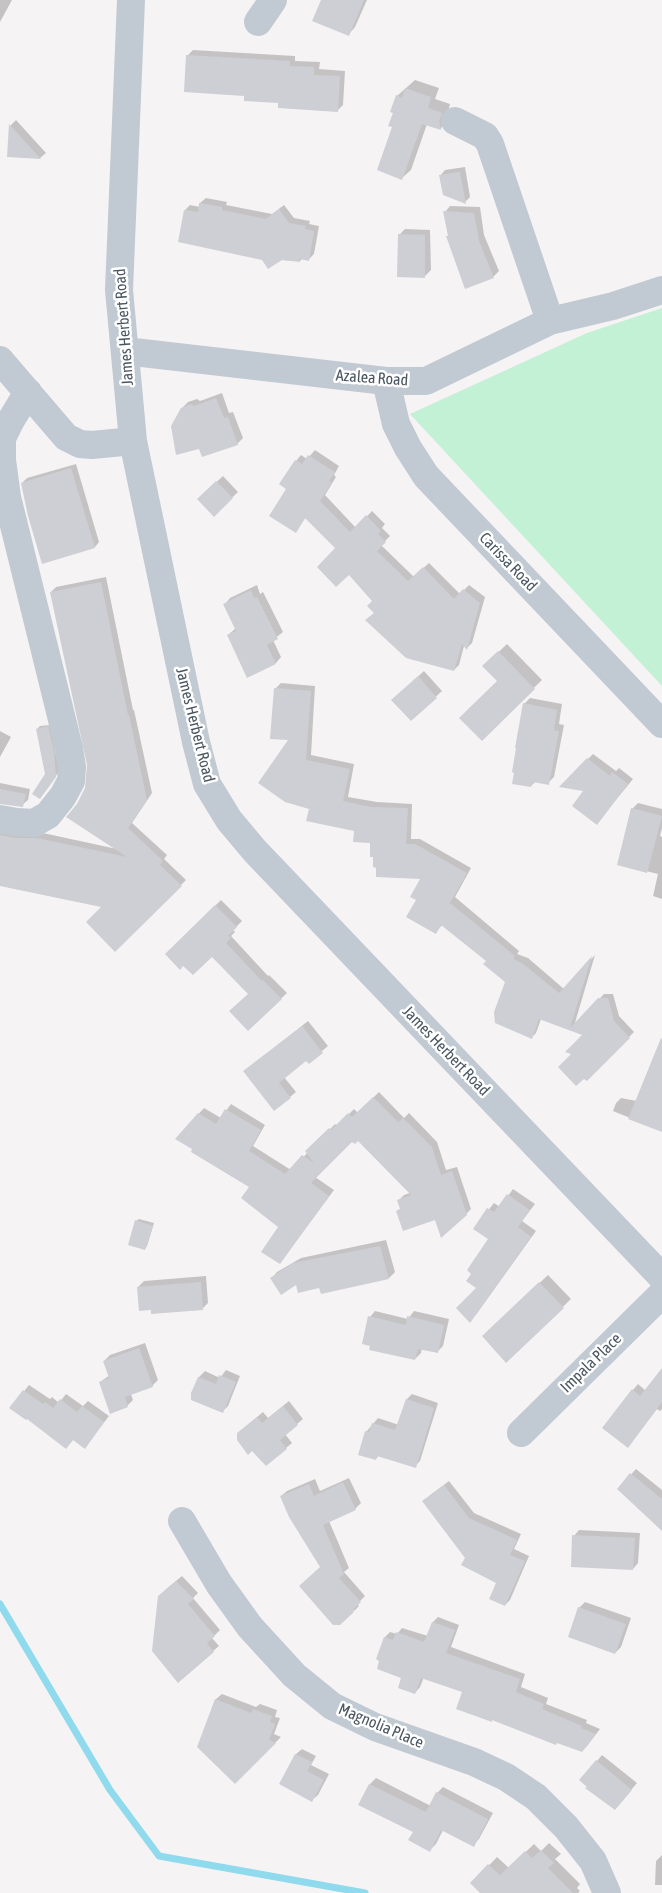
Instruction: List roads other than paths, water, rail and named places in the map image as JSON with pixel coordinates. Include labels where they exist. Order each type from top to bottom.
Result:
[{"type":"street","name":"James Herbert Road","points":[[131,0],[119,290],[133,441],[196,742],[208,784],[229,820],[255,851],[662,1277]]},
{"type":"street","points":[[455,121],[485,136],[490,144],[550,321]]},
{"type":"street","name":"Azalea Road","points":[[125,351],[386,381],[426,381],[550,321],[613,306],[662,290]]},
{"type":"street","points":[[0,360],[66,437],[80,444],[92,445],[133,441]]},
{"type":"street","name":"Carissa Road","points":[[386,381],[396,424],[408,448],[426,476],[662,724]]},
{"type":"street","points":[[0,818],[34,823],[48,815],[63,796],[71,781],[72,767],[69,748],[7,497],[2,460],[2,438],[28,392]]},
{"type":"street","name":"Impala Place","points":[[521,1433],[662,1294]]},
{"type":"street","name":"Magnolia Place","points":[[182,1521],[219,1584],[250,1627],[294,1675],[332,1706],[375,1727],[474,1762],[506,1777],[536,1796],[566,1827],[587,1854],[607,1893]]},
{"type":"waterway","points":[[0,1604],[110,1790],[159,1856],[365,1893]]}]
